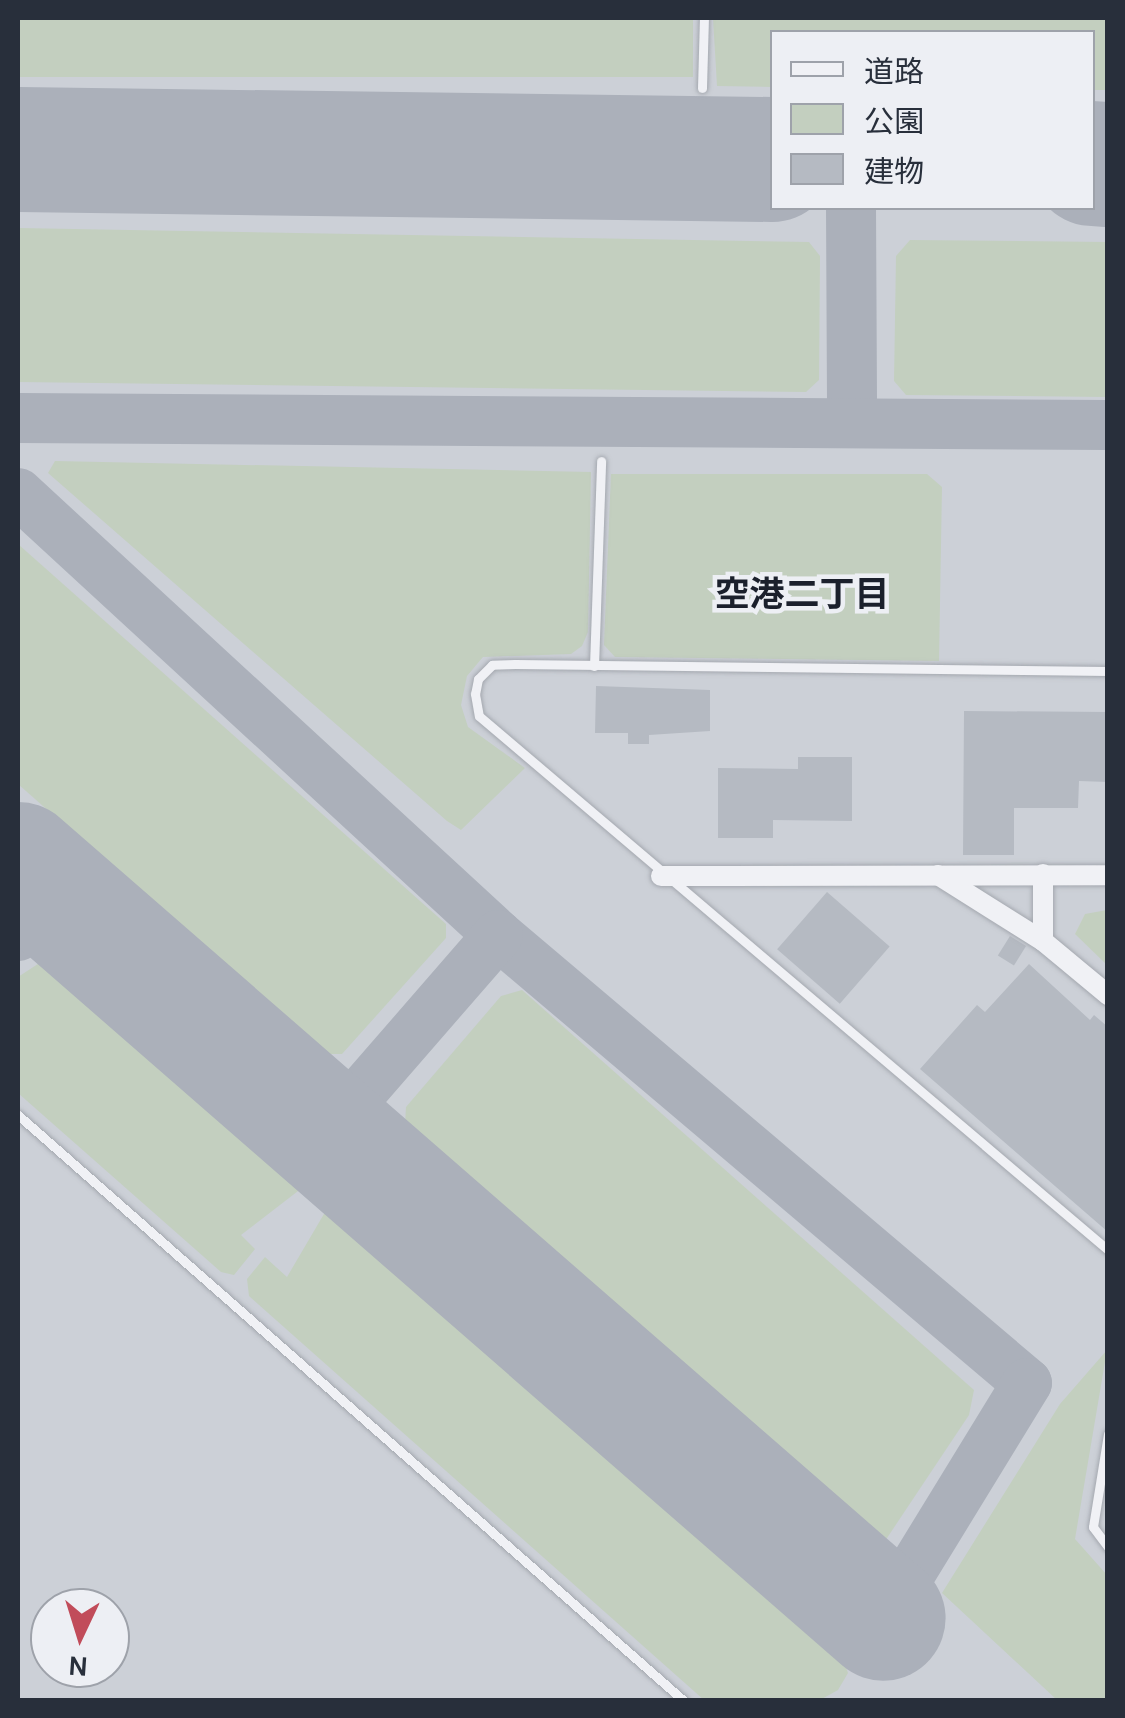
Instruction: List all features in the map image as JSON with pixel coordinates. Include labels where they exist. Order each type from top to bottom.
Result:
[{"type":"street","points":[[936,874],[1043,941],[1108,995]]},
{"type":"street","points":[[1042,874],[1043,941]]},
{"type":"street","points":[[661,876],[1108,876]]},
{"type":"lane","points":[[702,88],[704,18]]},
{"type":"lane","points":[[594,666],[600,461]]},
{"type":"lane","points":[[1108,671],[492,665],[478,679],[479,716],[661,876],[1108,1250]]},
{"type":"lane","points":[[18,1115],[683,1700]]},
{"type":"lane","points":[[1108,1434],[1093,1527],[1108,1547]]},
{"type":"shaded area","points":[[18,18],[1107,18],[1107,1700],[18,1700]]},
{"type":"green space","points":[[18,18],[693,18],[693,77],[18,77]]},
{"type":"green space","points":[[713,18],[1107,18],[1107,90],[1095,90],[1095,30],[770,30],[770,87],[717,86]]},
{"type":"green space","points":[[18,228],[809,242],[820,256],[819,380],[806,392],[18,382]]},
{"type":"green space","points":[[910,240],[1107,242],[1107,397],[906,395],[894,381],[896,256]]},
{"type":"green space","points":[[55,461],[591,472],[588,632],[582,646],[571,654],[483,657],[467,676],[461,705],[468,727],[525,768],[461,830],[447,821],[48,473]]},
{"type":"green space","points":[[611,474],[927,474],[942,487],[939,661],[615,657],[604,645]]},
{"type":"green space","points":[[18,544],[446,924],[446,938],[342,1054],[324,1054],[18,784]]},
{"type":"green space","points":[[1108,910],[1107,965],[1075,934],[1085,914]]},
{"type":"green space","points":[[44,960],[302,1188],[241,1235],[255,1249],[234,1275],[221,1272],[18,1093],[18,977]]},
{"type":"green space","points":[[522,990],[974,1390],[969,1415],[885,1541],[405,1124],[406,1107],[501,996]]},
{"type":"green space","points":[[331,1202],[843,1659],[848,1673],[838,1690],[820,1700],[704,1700],[249,1296],[247,1279],[265,1257],[287,1277]]},
{"type":"green space","points":[[1107,1350],[1075,1539],[1107,1575],[1107,1700],[1057,1700],[942,1593],[1060,1404]]},
{"type":"building","points":[[596,686],[710,690],[710,731],[649,735],[649,744],[628,744],[628,733],[595,733]]},
{"type":"building","points":[[964,711],[1108,712],[1108,782],[1079,781],[1078,808],[1014,808],[1014,855],[963,855]]},
{"type":"building","points":[[798,757],[852,757],[852,821],[773,820],[773,838],[718,838],[718,768],[798,769]]},
{"type":"building","points":[[827,892],[890,946],[840,1004],[777,949]]},
{"type":"building","points":[[1010,936],[1026,946],[1014,966],[998,956]]},
{"type":"building","points":[[1029,964],[1090,1020],[1094,1015],[1108,1027],[1108,1232],[920,1069],[977,1005],[985,1012]]},
{"type":"taxiway","points":[[851,210],[852,420]]},
{"type":"taxiway","points":[[18,418],[1108,425]]},
{"type":"taxiway","points":[[18,493],[498,935],[1027,1383],[883,1618]]},
{"type":"taxiway","points":[[18,936],[53,896]]},
{"type":"taxiway","points":[[326,1133],[498,935]]},
{"type":"runway","points":[[18,149],[770,159]]},
{"type":"runway","points":[[1095,163],[1108,164]]},
{"type":"runway","points":[[18,864],[883,1618]]},
{"type":"district","name":"空港二丁目","points":[[802,595]]}]
